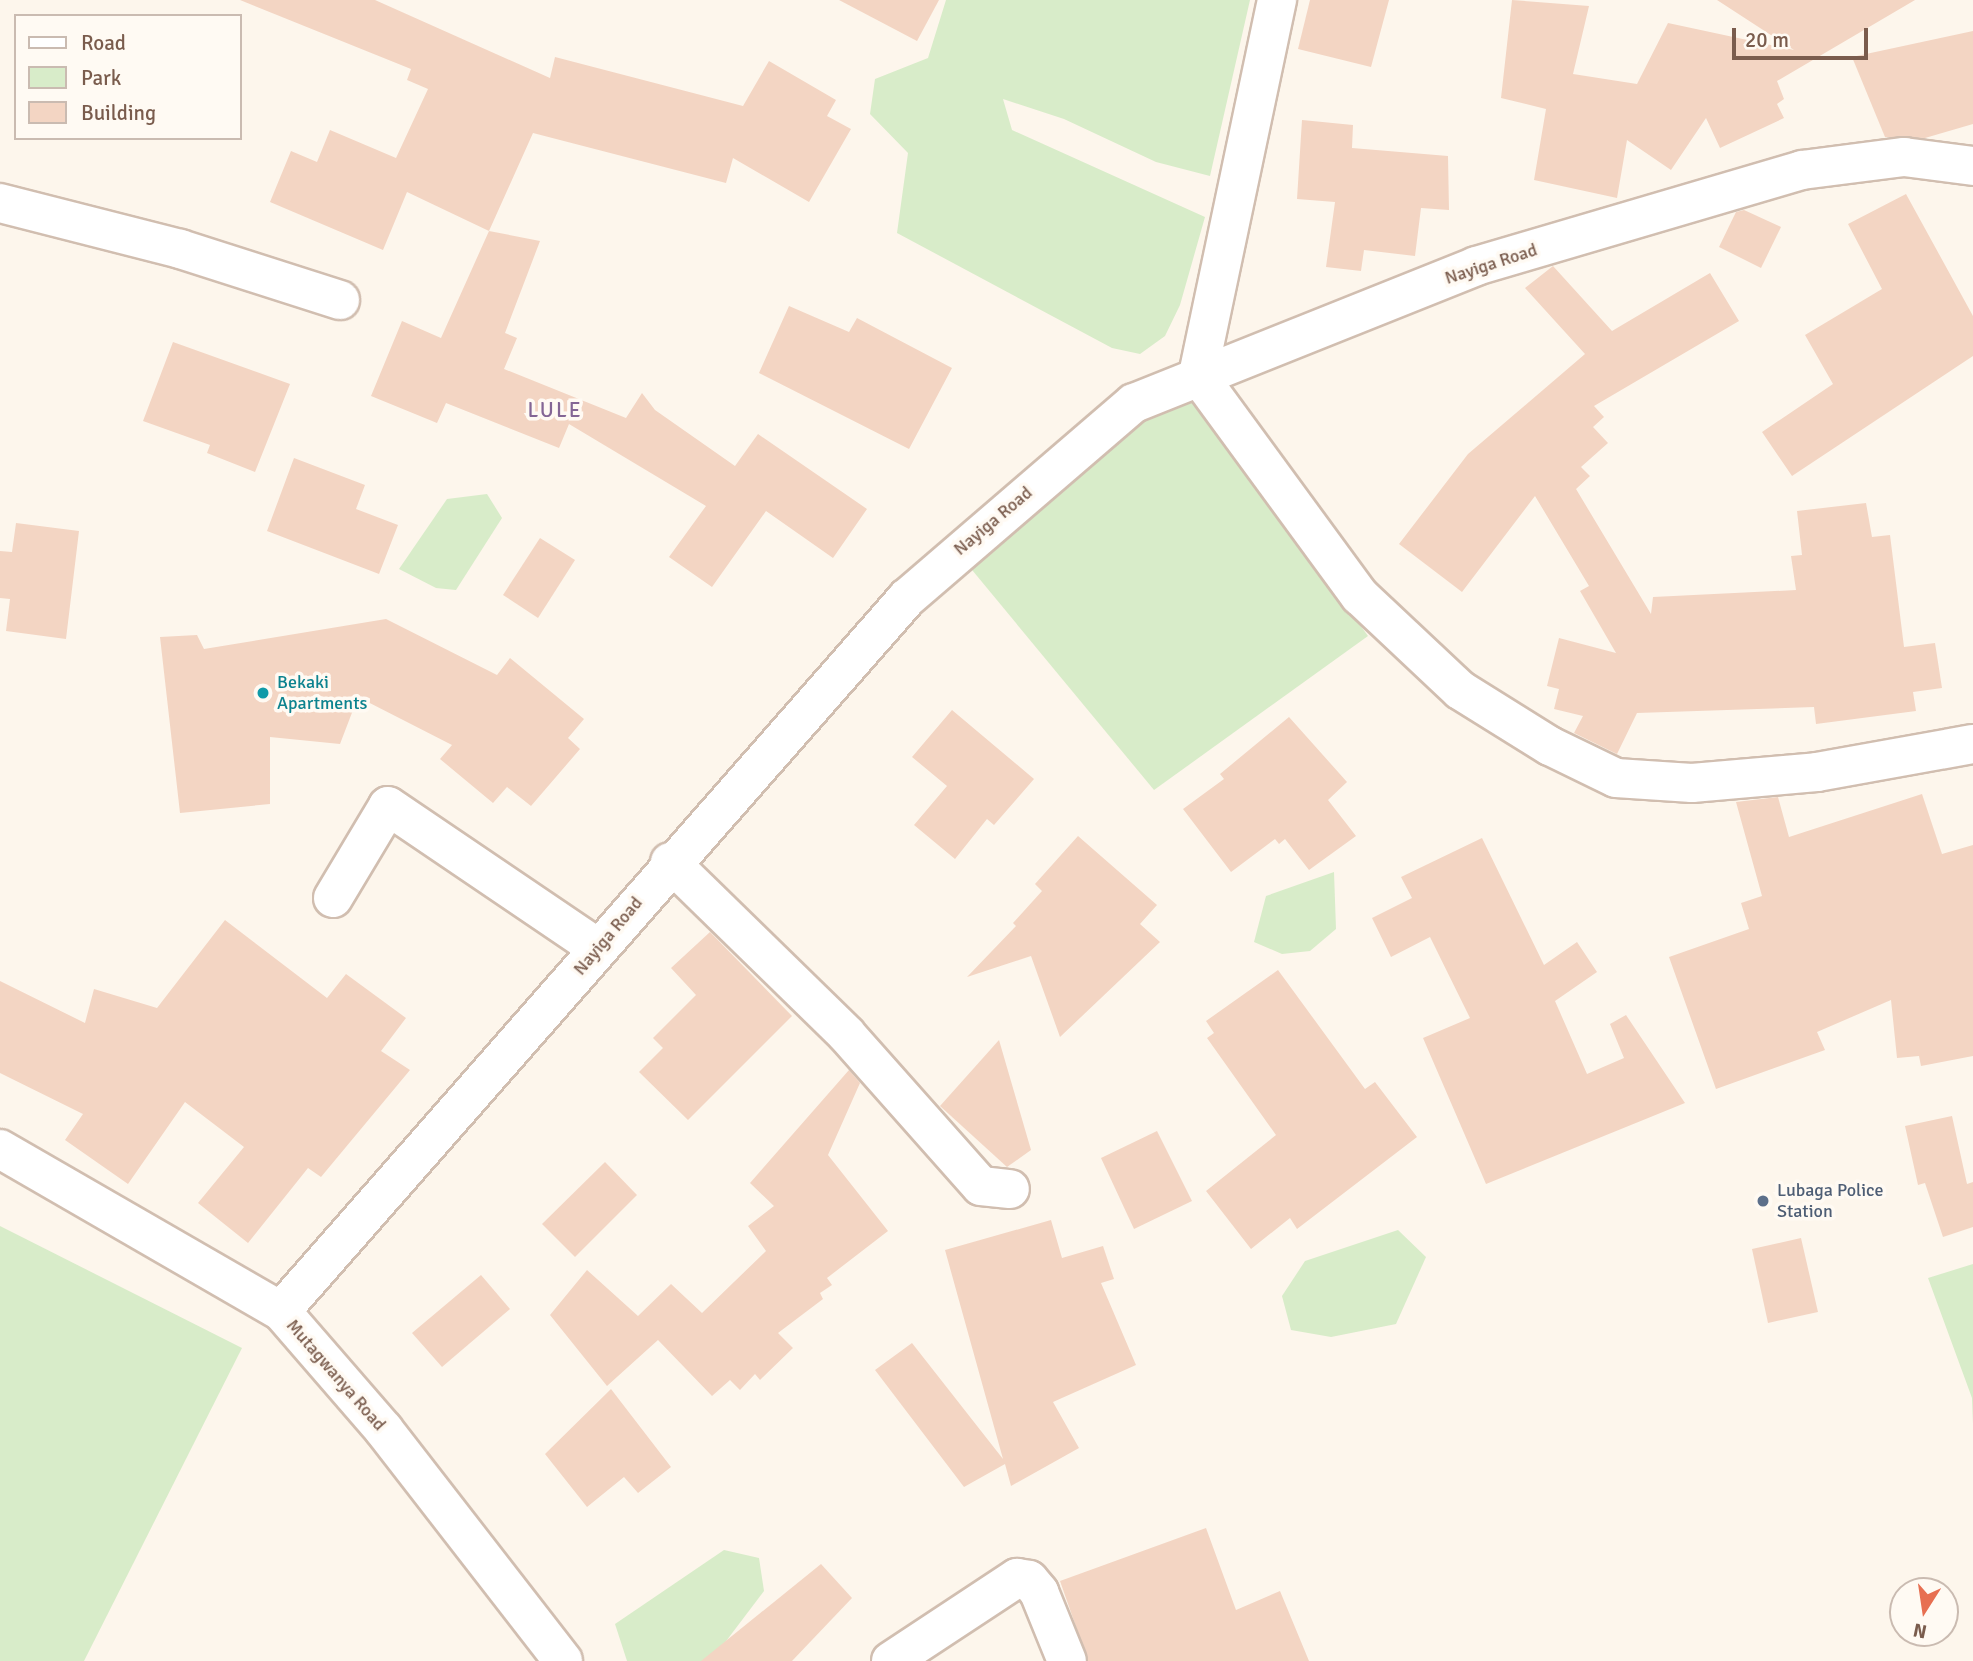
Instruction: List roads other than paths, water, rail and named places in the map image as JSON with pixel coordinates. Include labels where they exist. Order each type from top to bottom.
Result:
[{"type":"street","points":[[1277,0],[1198,375],[1386,623],[1460,690],[1576,760],[1633,782],[1692,783],[1817,772],[1973,744]]},
{"type":"street","name":"Nayiga Road","points":[[281,1311],[670,862],[935,570],[1134,403],[1198,375],[1476,266],[1802,170],[1904,158],[1973,166]]},
{"type":"street","points":[[0,203],[180,249],[340,300]]},
{"type":"street","points":[[332,898],[388,806],[598,948]]},
{"type":"street","points":[[670,862],[846,1034],[981,1186],[1010,1189]]},
{"type":"street","name":"Mutagwanya Road","points":[[0,1149],[281,1311],[384,1430],[564,1661]]},
{"type":"street","points":[[891,1661],[1017,1578],[1030,1580],[1039,1592],[1067,1661]]},
{"type":"place","name":"Bekaki Apartments","points":[[263,693]]},
{"type":"place","name":"Lubaga Police Station","points":[[1763,1201]]},
{"type":"district","name":"LULE","points":[[555,410]]}]
